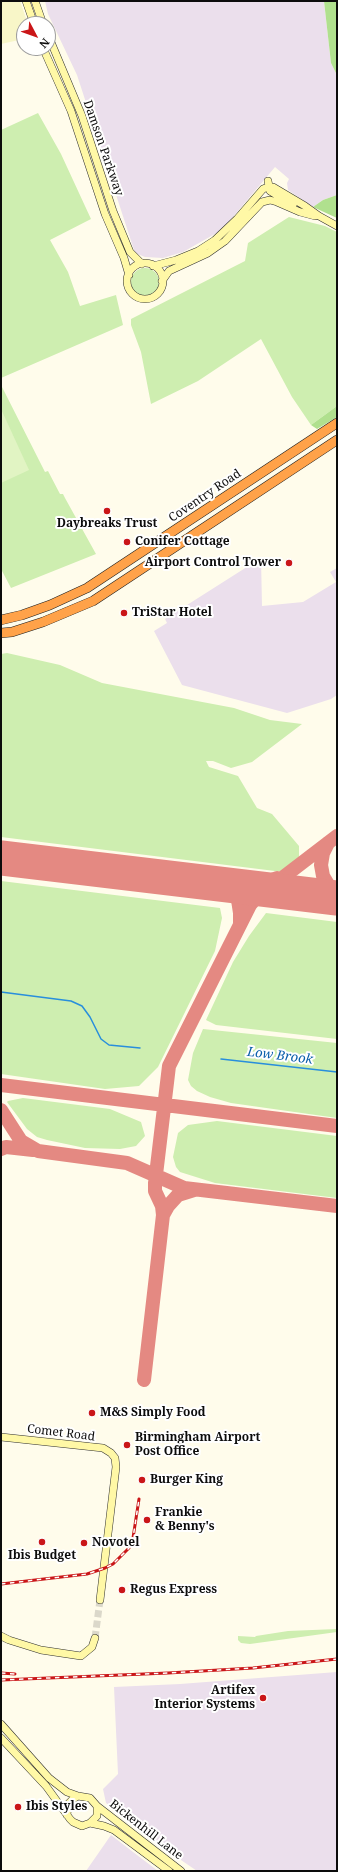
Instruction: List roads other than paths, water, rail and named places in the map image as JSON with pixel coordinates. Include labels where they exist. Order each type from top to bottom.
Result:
[{"type":"highway","name":"Coventry Road","points":[[1,620],[22,615],[50,605],[87,588],[337,423]]},
{"type":"highway","name":"Coventry Road","points":[[1,633],[12,632],[43,622],[93,601],[337,440]]},
{"type":"street","points":[[26,1],[31,16]]},
{"type":"street","points":[[35,1],[40,16]]},
{"type":"street","name":"Damson Parkway","points":[[56,54],[82,116],[116,218],[130,252],[142,264]]},
{"type":"street","name":"Damson Parkway","points":[[47,56],[71,111],[105,214],[124,258],[128,274],[127,282],[133,295],[147,299],[154,296],[161,288],[162,281],[170,271],[208,253],[225,241],[262,202],[270,200],[293,210],[319,216]]},
{"type":"street","points":[[128,274],[134,268],[142,264],[153,266],[176,260],[198,251],[215,240],[237,219],[268,184],[270,191],[307,214]]},
{"type":"street","name":"Damson Parkway","points":[[268,184],[337,226]]},
{"type":"street","points":[[153,266],[159,271],[162,281]]},
{"type":"street","name":"Comet Road","points":[[1,1437],[102,1448],[111,1453],[115,1458],[116,1467],[100,1600]]},
{"type":"street","points":[[1,1636],[41,1650],[80,1656],[92,1647],[95,1638]]},
{"type":"street","points":[[1,1724],[49,1778],[67,1792],[90,1798],[97,1806],[96,1816],[90,1824],[82,1826],[77,1824],[67,1815],[46,1786],[1,1738]]},
{"type":"street","points":[[67,1815],[68,1804],[73,1799],[80,1796]]},
{"type":"street","name":"Bickenhill Lane","points":[[97,1806],[181,1871]]},
{"type":"street","name":"Bickenhill Lane","points":[[90,1824],[104,1826],[114,1830],[169,1871]]},
{"type":"waterway","name":"Low Brook","points":[[1,992],[71,1001],[82,1006],[90,1017],[101,1039],[109,1045],[140,1048]]},
{"type":"waterway","name":"Low Brook","points":[[221,1059],[337,1072]]},
{"type":"tunnel","points":[[95,1638],[100,1600]]},
{"type":"railway","points":[[1,1584],[87,1574],[113,1564],[129,1548],[133,1538],[139,1499]]},
{"type":"railway","points":[[1,1680],[253,1668],[337,1659]]},
{"type":"railway","points":[[1,1673],[15,1674]]},
{"type":"place","name":"Daybreaks Trust","points":[[107,511]]},
{"type":"place","name":"Conifer Cottage","points":[[127,542]]},
{"type":"place","name":"Airport Control Tower","points":[[289,563]]},
{"type":"place","name":"TriStar Hotel","points":[[124,613]]},
{"type":"place","name":"M&S Simply Food","points":[[92,1413]]},
{"type":"place","name":"Birmingham Airport Post Office","points":[[127,1445]]},
{"type":"place","name":"Burger King","points":[[142,1480]]},
{"type":"place","name":"Frankie & Benny's","points":[[147,1520]]},
{"type":"place","name":"Ibis Budget","points":[[42,1542]]},
{"type":"place","name":"Novotel","points":[[84,1543]]},
{"type":"place","name":"Regus Express","points":[[122,1590]]},
{"type":"place","name":"Artifex Interior Systems","points":[[263,1698]]},
{"type":"place","name":"Ibis Styles","points":[[18,1807]]}]
